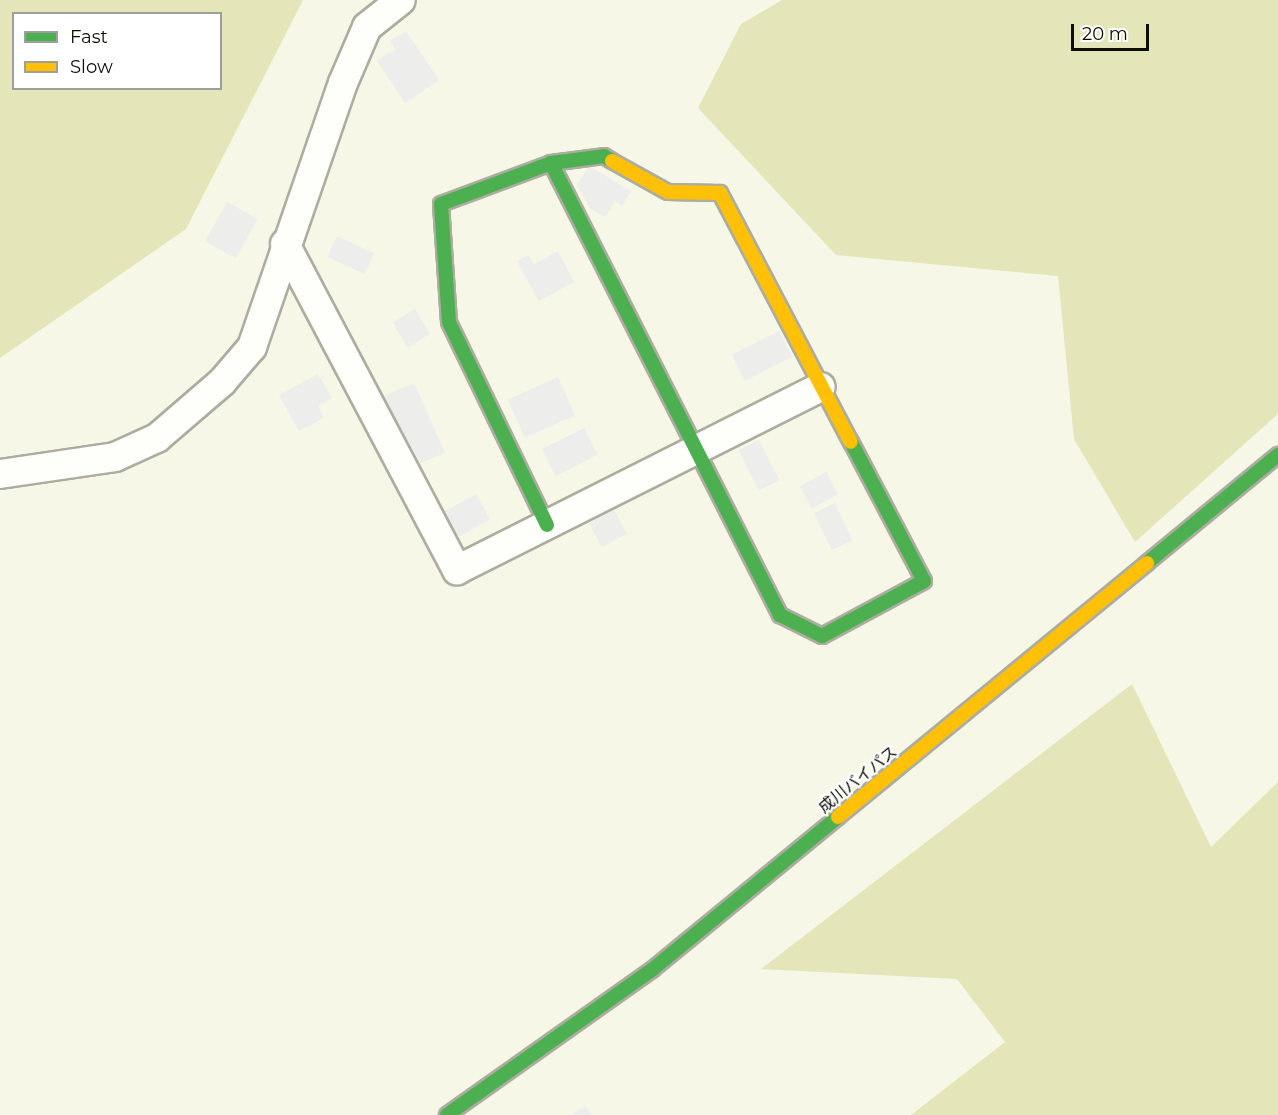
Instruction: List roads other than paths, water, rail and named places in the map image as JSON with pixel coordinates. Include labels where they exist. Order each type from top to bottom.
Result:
[{"type":"main road","points":[[547,525],[449,322],[441,204],[551,163],[604,156],[668,192],[720,193],[924,581],[822,636],[780,615],[695,452],[551,163]]},
{"type":"main road","name":"成川バイパス","points":[[447,1115],[653,969],[1278,455]]},
{"type":"street","points":[[0,474],[115,457],[156,438],[187,415],[252,347],[285,244],[342,83],[368,27],[401,0]]},
{"type":"street","points":[[285,244],[457,570],[821,387]]}]
